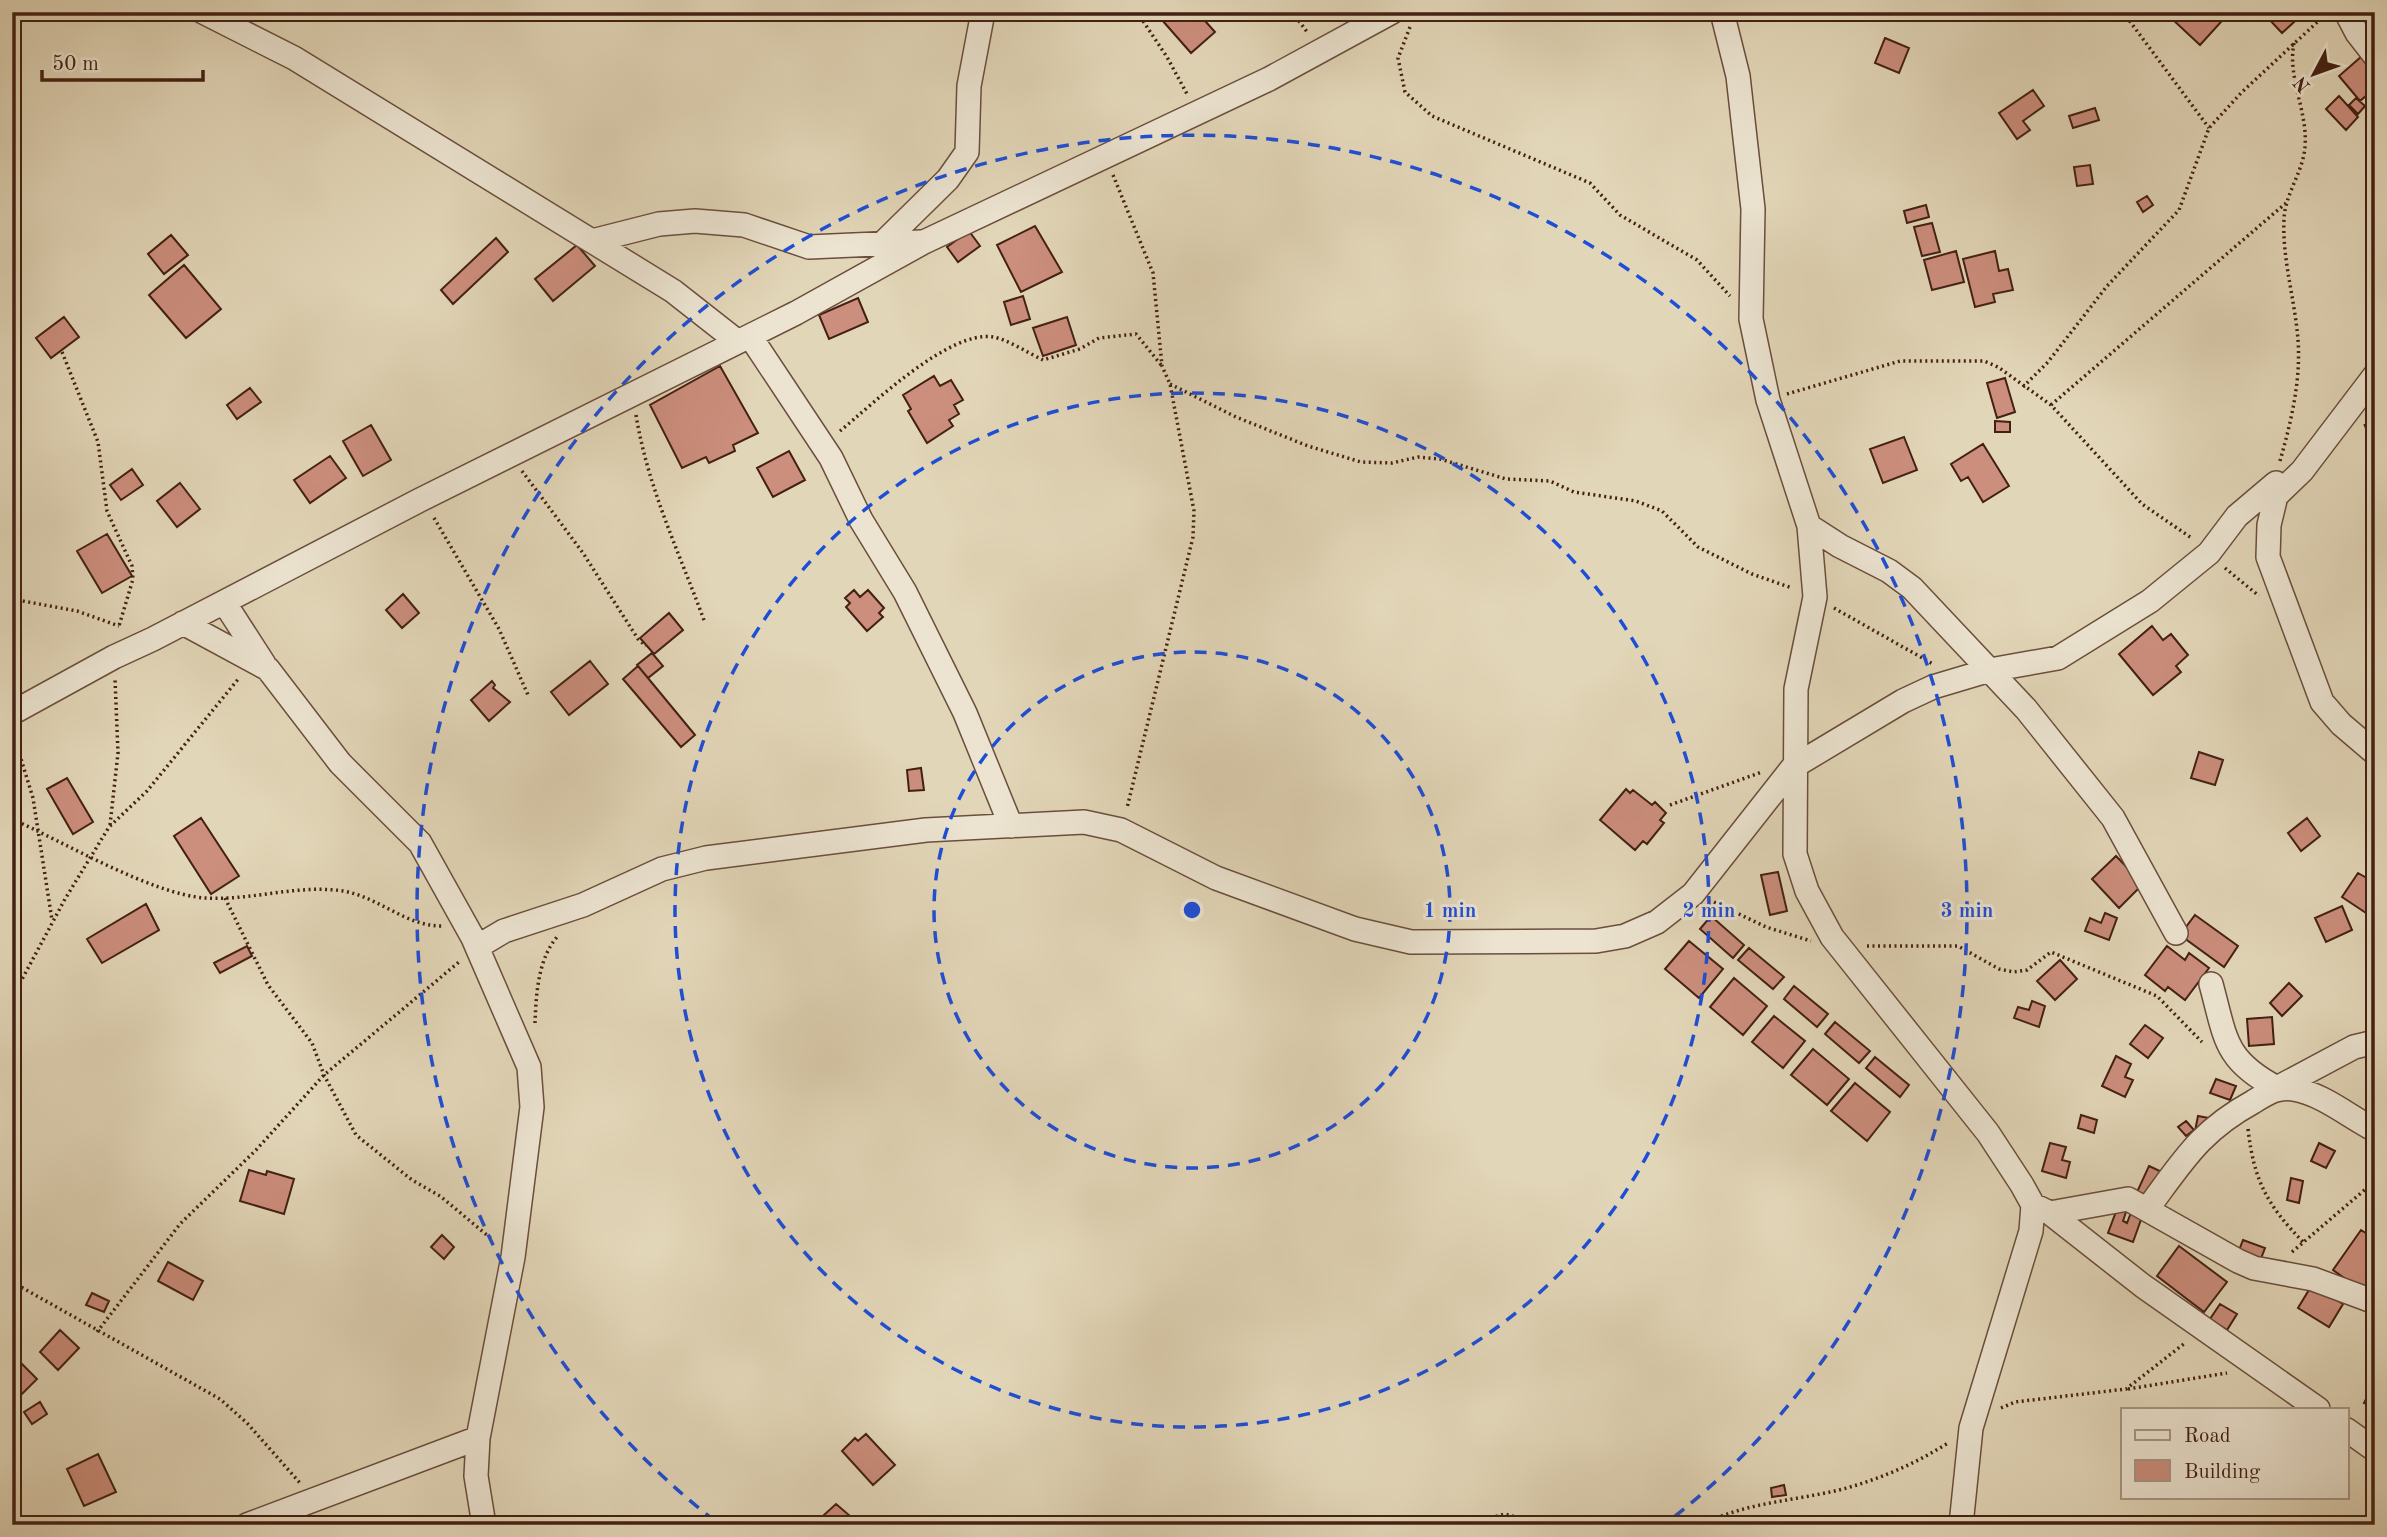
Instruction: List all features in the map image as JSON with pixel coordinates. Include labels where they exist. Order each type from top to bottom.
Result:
[{"type":"street","points":[[203,12],[294,58],[673,290],[744,339],[831,458],[861,520],[905,592],[936,651],[1010,826]]},
{"type":"street","points":[[884,242],[948,179],[967,152],[969,86],[983,12]]},
{"type":"street","points":[[1722,12],[1738,76],[1753,209],[1751,319],[1768,400],[1809,526],[1815,597],[1796,689],[1791,771],[1795,854],[1807,891],[1839,947],[1988,1133],[2041,1209],[2143,1286],[2317,1408]]},
{"type":"street","points":[[2346,12],[2357,33],[2375,56]]},
{"type":"street","points":[[12,713],[114,657],[421,499],[744,339],[924,242],[1402,17]]},
{"type":"street","points":[[592,241],[659,224],[695,221],[744,225],[809,247],[924,242]]},
{"type":"street","points":[[2375,375],[2302,471],[2276,496],[2269,525],[2268,557],[2322,702],[2341,724],[2375,753]]},
{"type":"street","points":[[477,947],[504,931],[583,905],[662,869],[706,858],[926,830],[1084,822],[1121,830],[1216,877],[1355,929],[1411,942],[1606,940],[1625,936],[1657,922],[1693,894],[1791,771],[1903,701],[1960,678],[2059,658],[2150,601],[2209,553],[2237,516],[2276,483]]},
{"type":"street","points":[[1809,526],[1840,546],[1889,571],[1912,588],[1990,670],[2052,740],[2113,818],[2176,933]]},
{"type":"street","points":[[224,602],[260,665],[340,763],[420,843],[465,922],[529,1067],[532,1107],[513,1257],[478,1438],[476,1476],[484,1525]]},
{"type":"street","points":[[183,623],[260,665]]},
{"type":"street","points":[[2211,984],[2229,1047],[2246,1070],[2277,1088],[2293,1089],[2320,1098],[2374,1129]]},
{"type":"street","points":[[2148,1208],[2188,1151],[2223,1119],[2354,1047],[2375,1042]]},
{"type":"street","points":[[2041,1209],[2128,1199],[2238,1261],[2268,1271],[2313,1279],[2375,1302]]},
{"type":"street","points":[[1961,1525],[1971,1427],[2031,1231],[2041,1209]]},
{"type":"street","points":[[2348,1431],[2375,1450]]},
{"type":"street","points":[[247,1525],[478,1438]]},
{"type":"path","points":[[1137,12],[1167,57],[1197,114]]},
{"type":"path","points":[[2123,12],[2209,128]]},
{"type":"path","points":[[2023,387],[2048,362],[2107,286],[2179,210],[2209,128],[2327,12]]},
{"type":"path","points":[[1402,17],[1398,58],[1405,92],[1432,116],[1590,183],[1620,215],[1697,260],[1751,319]]},
{"type":"path","points":[[2276,483],[2292,416],[2298,371],[2297,332],[2284,219],[2286,203],[2305,147],[2304,121],[2291,62],[2295,41]]},
{"type":"path","points":[[1106,157],[1153,273],[1162,366]]},
{"type":"path","points":[[2052,405],[2286,203]]},
{"type":"path","points":[[831,458],[831,444],[837,434],[897,381],[970,340],[993,337],[1042,360],[1080,349],[1099,338],[1136,334],[1162,366],[1170,384],[1194,511],[1193,537],[1142,758],[1121,830]]},
{"type":"path","points":[[62,352],[97,442],[107,511],[132,566],[133,579],[120,626]]},
{"type":"path","points":[[1768,400],[1900,361],[1984,362],[1998,368],[2052,405],[2142,504],[2209,553],[2245,586],[2290,619]]},
{"type":"path","points":[[1170,384],[1308,446],[1361,462],[1392,463],[1418,457],[1440,459],[1506,479],[1550,481],[1574,492],[1636,501],[1662,511],[1698,547],[1752,574],[1815,597],[1960,678]]},
{"type":"path","points":[[633,393],[642,451],[655,498],[705,622]]},
{"type":"path","points":[[510,456],[553,510],[638,639],[646,646]]},
{"type":"path","points":[[421,499],[473,581],[528,695]]},
{"type":"path","points":[[12,599],[77,611],[153,639]]},
{"type":"path","points":[[109,827],[118,753],[114,657]]},
{"type":"path","points":[[12,998],[109,827],[147,790],[260,665]]},
{"type":"path","points":[[12,730],[26,771],[53,922]]},
{"type":"path","points":[[1670,805],[1755,772],[1791,771]]},
{"type":"path","points":[[12,819],[92,857],[184,895],[225,898],[322,888],[372,901],[419,925],[440,926],[465,922]]},
{"type":"path","points":[[1693,894],[1793,937],[1839,947],[1931,943],[1958,946],[1999,969],[2014,972],[2027,970],[2051,953],[2059,953],[2088,970],[2157,996],[2211,1051]]},
{"type":"path","points":[[225,898],[268,985],[312,1043],[324,1075],[356,1135],[412,1181],[440,1196],[513,1257]]},
{"type":"path","points":[[534,1025],[537,992],[544,962],[553,941],[583,905]]},
{"type":"path","points":[[97,1332],[180,1224],[257,1150],[324,1075],[477,947]]},
{"type":"path","points":[[2245,1106],[2258,1182],[2278,1216],[2304,1243]]},
{"type":"path","points":[[2268,1271],[2375,1181]]},
{"type":"path","points":[[12,1282],[97,1332],[167,1366],[220,1399],[247,1423],[315,1501]]},
{"type":"path","points":[[2126,1389],[2203,1328]]},
{"type":"path","points":[[1700,1525],[1748,1506],[1842,1489],[1891,1474],[1927,1456],[2015,1402],[2126,1389],[2202,1375],[2267,1373]]},
{"type":"path","points":[[12,1513],[17,1525]]},
{"type":"path","points":[[1464,1525],[1504,1514],[1543,1525]]},
{"type":"building","points":[[1171,12],[1197,12],[1215,32],[1191,53],[1162,20]]},
{"type":"building","points":[[2176,12],[2230,12],[2200,45],[2171,18]]},
{"type":"building","points":[[2267,12],[2305,12],[2282,33],[2265,15]]},
{"type":"building","points":[[1885,38],[1909,48],[1899,73],[1875,63]]},
{"type":"building","points":[[2362,56],[2375,71],[2375,88],[2360,101],[2339,76]]},
{"type":"building","points":[[2033,90],[2044,106],[2023,121],[2030,130],[2017,139],[1999,113]]},
{"type":"building","points":[[2339,96],[2358,117],[2346,130],[2326,109]]},
{"type":"building","points":[[2356,98],[2365,106],[2358,114],[2349,105]]},
{"type":"building","points":[[2095,108],[2099,120],[2073,128],[2069,116]]},
{"type":"building","points":[[2090,165],[2093,184],[2077,186],[2074,167]]},
{"type":"building","points":[[2147,196],[2153,205],[2143,212],[2137,202]]},
{"type":"building","points":[[1926,205],[1929,217],[1907,223],[1904,211]]},
{"type":"building","points":[[1932,223],[1940,252],[1922,256],[1914,227]]},
{"type":"building","points":[[1035,226],[1062,272],[1021,292],[997,245]]},
{"type":"building","points":[[969,231],[980,246],[958,262],[947,247]]},
{"type":"building","points":[[171,235],[188,255],[164,274],[148,254]]},
{"type":"building","points":[[496,238],[508,252],[453,304],[441,290]]},
{"type":"building","points":[[577,245],[595,266],[553,301],[535,279]]},
{"type":"building","points":[[1956,251],[1964,282],[1932,290],[1924,260]]},
{"type":"building","points":[[1995,251],[1999,271],[2008,269],[2013,290],[1993,294],[1995,302],[1975,307],[1963,259]]},
{"type":"building","points":[[184,265],[221,309],[186,338],[149,295]]},
{"type":"building","points":[[1023,296],[1030,319],[1011,325],[1004,302]]},
{"type":"building","points":[[858,298],[868,322],[829,339],[819,315]]},
{"type":"building","points":[[64,317],[79,337],[51,358],[36,338]]},
{"type":"building","points":[[1067,317],[1076,345],[1043,356],[1033,328]]},
{"type":"building","points":[[720,366],[758,433],[733,445],[735,451],[709,463],[706,457],[682,468],[650,405]]},
{"type":"building","points":[[934,376],[940,386],[951,380],[963,400],[954,405],[959,414],[949,420],[953,426],[927,443],[908,411],[911,409],[903,395]]},
{"type":"building","points":[[2005,378],[2015,412],[1997,418],[1987,383]]},
{"type":"building","points":[[250,388],[261,402],[237,419],[227,405]]},
{"type":"building","points":[[1995,421],[2010,422],[2010,432],[1995,432]]},
{"type":"building","points":[[371,425],[391,460],[363,476],[343,441]]},
{"type":"building","points":[[1904,437],[1917,470],[1883,483],[1870,449]]},
{"type":"building","points":[[1983,444],[2009,486],[1983,502],[1968,477],[1961,481],[1951,464]]},
{"type":"building","points":[[789,451],[805,480],[773,497],[757,468]]},
{"type":"building","points":[[330,456],[346,478],[310,503],[294,480]]},
{"type":"building","points":[[132,469],[143,485],[121,500],[110,485]]},
{"type":"building","points":[[180,483],[200,509],[177,527],[157,501]]},
{"type":"building","points":[[107,534],[132,576],[102,593],[77,551]]},
{"type":"building","points":[[854,590],[860,597],[868,590],[884,608],[879,613],[883,617],[867,631],[846,607],[850,603],[845,598]]},
{"type":"building","points":[[403,594],[419,613],[402,628],[386,610]]},
{"type":"building","points":[[669,613],[683,630],[654,654],[640,638]]},
{"type":"building","points":[[2152,626],[2163,640],[2171,634],[2188,655],[2176,666],[2181,672],[2153,695],[2119,654]]},
{"type":"building","points":[[652,653],[663,666],[648,678],[637,665]]},
{"type":"building","points":[[590,661],[608,684],[569,715],[551,692]]},
{"type":"building","points":[[638,666],[695,735],[681,747],[623,679]]},
{"type":"building","points":[[492,681],[495,685],[493,688],[510,702],[489,721],[471,700]]},
{"type":"building","points":[[2199,752],[2223,760],[2215,785],[2191,778]]},
{"type":"building","points":[[921,768],[924,790],[909,791],[907,770]]},
{"type":"building","points":[[67,778],[93,822],[73,834],[47,789]]},
{"type":"building","points":[[1626,789],[1630,793],[1633,790],[1652,805],[1655,802],[1666,813],[1660,820],[1664,823],[1647,844],[1643,841],[1635,850],[1600,820]]},
{"type":"building","points":[[201,818],[239,876],[211,894],[174,836]]},
{"type":"building","points":[[2307,818],[2320,836],[2301,851],[2288,833]]},
{"type":"building","points":[[2116,856],[2143,884],[2119,908],[2092,879]]},
{"type":"building","points":[[1778,872],[1787,911],[1770,915],[1761,875]]},
{"type":"building","points":[[2358,873],[2372,881],[2375,877],[2375,919],[2342,897]]},
{"type":"building","points":[[146,904],[159,930],[102,963],[87,939]]},
{"type":"building","points":[[2342,906],[2352,930],[2326,942],[2315,918]]},
{"type":"building","points":[[2105,913],[2117,918],[2109,940],[2085,931],[2090,918],[2101,923]]},
{"type":"building","points":[[2195,915],[2238,946],[2224,967],[2180,935]]},
{"type":"building","points":[[1711,916],[1744,945],[1733,958],[1700,929]]},
{"type":"building","points":[[1689,941],[1723,969],[1699,998],[1665,969]]},
{"type":"building","points":[[247,946],[252,956],[220,973],[214,963]]},
{"type":"building","points":[[2167,946],[2185,960],[2189,953],[2209,968],[2185,1000],[2168,987],[2165,991],[2145,975]]},
{"type":"building","points":[[1749,948],[1784,977],[1773,989],[1738,960]]},
{"type":"building","points":[[2060,960],[2077,979],[2055,1000],[2037,981]]},
{"type":"building","points":[[1734,978],[1767,1006],[1743,1035],[1710,1007]]},
{"type":"building","points":[[2289,983],[2302,996],[2282,1016],[2270,1003]]},
{"type":"building","points":[[1794,986],[1828,1014],[1817,1027],[1784,999]]},
{"type":"building","points":[[2032,1001],[2045,1006],[2039,1027],[2014,1018],[2018,1007],[2029,1010]]},
{"type":"building","points":[[1774,1016],[1805,1041],[1783,1068],[1752,1042]]},
{"type":"building","points":[[2272,1017],[2274,1044],[2249,1046],[2247,1019]]},
{"type":"building","points":[[1835,1022],[1870,1051],[1859,1063],[1825,1034]]},
{"type":"building","points":[[2145,1025],[2163,1038],[2148,1058],[2130,1044]]},
{"type":"building","points":[[1813,1049],[1849,1079],[1827,1105],[1791,1075]]},
{"type":"building","points":[[2116,1056],[2131,1064],[2125,1077],[2133,1080],[2125,1097],[2102,1086]]},
{"type":"building","points":[[1875,1057],[1909,1085],[1900,1097],[1866,1068]]},
{"type":"building","points":[[2216,1079],[2236,1086],[2230,1100],[2210,1093]]},
{"type":"building","points":[[1855,1083],[1890,1112],[1867,1141],[1831,1111]]},
{"type":"building","points":[[2081,1115],[2097,1120],[2094,1133],[2078,1128]]},
{"type":"building","points":[[2198,1116],[2209,1118],[2205,1133],[2195,1131]]},
{"type":"building","points":[[2186,1121],[2194,1130],[2186,1136],[2178,1127]]},
{"type":"building","points":[[2050,1143],[2066,1147],[2062,1160],[2070,1162],[2066,1178],[2042,1171]]},
{"type":"building","points":[[2319,1143],[2335,1151],[2326,1168],[2311,1161]]},
{"type":"building","points":[[2149,1166],[2164,1173],[2152,1199],[2137,1192]]},
{"type":"building","points":[[249,1170],[266,1175],[267,1171],[294,1179],[284,1214],[240,1201]]},
{"type":"building","points":[[2291,1178],[2303,1181],[2299,1203],[2287,1200]]},
{"type":"building","points":[[2117,1209],[2126,1212],[2123,1221],[2127,1223],[2132,1210],[2143,1214],[2133,1242],[2108,1233]]},
{"type":"building","points":[[2361,1230],[2375,1239],[2375,1300],[2333,1270]]},
{"type":"building","points":[[442,1235],[454,1247],[444,1259],[431,1247]]},
{"type":"building","points":[[2243,1240],[2265,1248],[2260,1261],[2238,1253]]},
{"type":"building","points":[[2179,1246],[2227,1282],[2204,1312],[2157,1276]]},
{"type":"building","points":[[168,1262],[203,1281],[193,1300],[158,1281]]},
{"type":"building","points":[[2312,1285],[2343,1304],[2329,1327],[2298,1308]]},
{"type":"building","points":[[92,1293],[109,1301],[104,1312],[86,1305]]},
{"type":"building","points":[[2220,1304],[2237,1314],[2227,1330],[2210,1319]]},
{"type":"building","points":[[60,1330],[79,1348],[58,1370],[40,1352]]},
{"type":"building","points":[[15,1357],[37,1379],[20,1396],[12,1389],[12,1360]]},
{"type":"building","points":[[2373,1385],[2375,1386],[2375,1408],[2364,1403]]},
{"type":"building","points":[[40,1402],[47,1414],[32,1424],[24,1412]]},
{"type":"building","points":[[866,1434],[895,1465],[873,1485],[842,1451],[855,1438],[858,1441]]},
{"type":"building","points":[[98,1454],[116,1492],[84,1506],[67,1469]]},
{"type":"building","points":[[1784,1485],[1786,1495],[1772,1497],[1771,1488]]},
{"type":"building","points":[[836,1504],[857,1522],[854,1525],[813,1525]]}]
